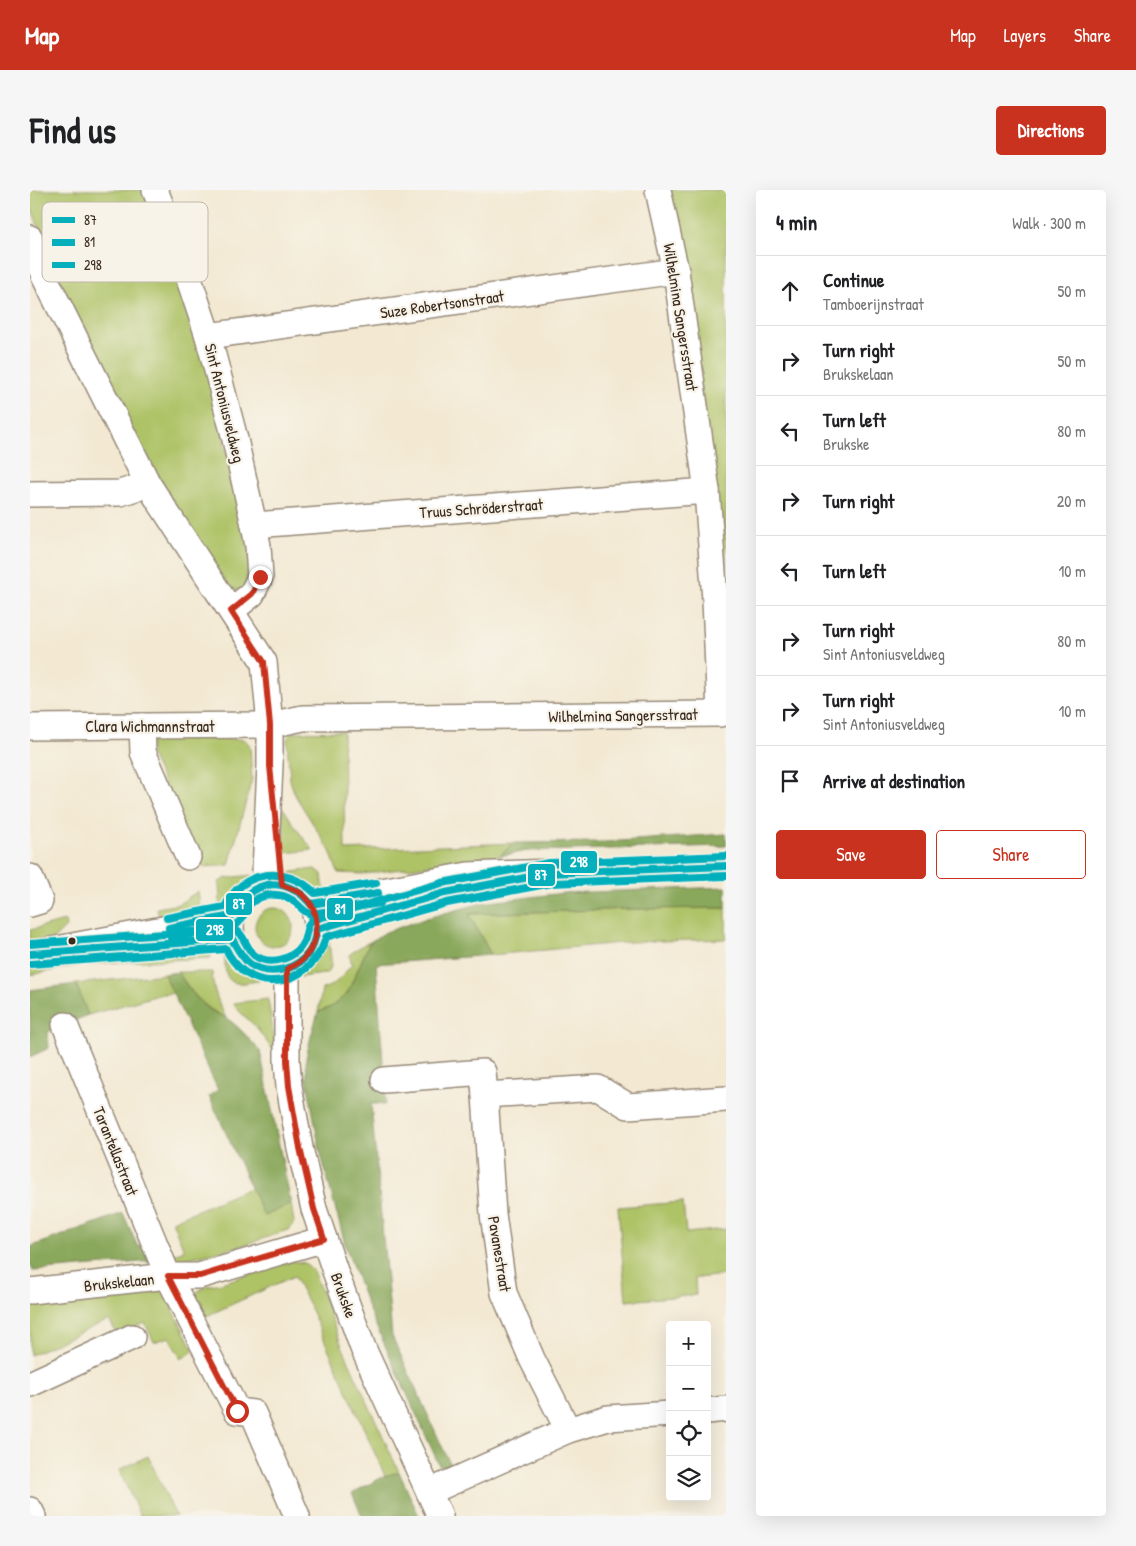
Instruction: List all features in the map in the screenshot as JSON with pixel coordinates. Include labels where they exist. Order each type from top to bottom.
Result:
[{"type":"street","name":"Sint Antoniusveldweg","points":[[155,190],[160,202]]},
{"type":"street","name":"Wilhelmina Sangersstraat","points":[[270,725],[303,718],[720,714],[715,600],[707,491],[676,272],[658,190]]},
{"type":"street","points":[[30,238],[37,276],[148,484],[264,662],[270,725],[274,885]]},
{"type":"street","name":"Suze Robertsonstraat","points":[[208,336],[676,272]]},
{"type":"street","name":"Sint Antoniusveldweg","points":[[189,282],[208,336],[234,435],[258,546],[260,577],[252,594],[231,611]]},
{"type":"street","points":[[30,494],[120,493],[148,484]]},
{"type":"street","name":"Truus Schröderstraat","points":[[254,525],[707,491]]},
{"type":"street","name":"Clara Wichmannstraat","points":[[30,727],[270,725]]},
{"type":"street","points":[[142,726],[143,752],[188,857]]},
{"type":"street","points":[[311,904],[468,875],[726,866]]},
{"type":"street","points":[[317,930],[446,892],[551,873]]},
{"type":"street","points":[[30,877],[40,901],[30,904]]},
{"type":"street","points":[[274,885],[293,889],[311,904],[316,917],[317,930],[313,946],[302,960],[277,970],[252,965],[239,954],[232,927],[239,901],[251,890],[274,885]]},
{"type":"street","points":[[32,954],[232,927]]},
{"type":"street","name":"Brukske","points":[[277,970],[289,1086],[300,1148],[314,1209],[364,1348],[440,1516]]},
{"type":"street","name":"Tarantellastraat","points":[[65,1025],[168,1276],[237,1411],[253,1413],[297,1516]]},
{"type":"street","name":"Pavanestraat","points":[[384,1080],[483,1072],[492,1214],[504,1293],[532,1359],[568,1430]]},
{"type":"street","points":[[485,1095],[598,1088],[628,1106],[726,1099]]},
{"type":"street","name":"Brukskelaan","points":[[30,1291],[168,1276],[200,1276],[324,1239]]},
{"type":"street","points":[[30,1384],[132,1336]]},
{"type":"street","points":[[711,1411],[726,1409]]},
{"type":"street","points":[[429,1492],[568,1430],[608,1418],[666,1414]]},
{"type":"street","points":[[30,1510],[33,1516]]},
{"type":"green space","points":[[30,190],[149,190],[154,202],[42,202],[42,236],[30,204]]},
{"type":"green space","points":[[668,190],[726,190],[726,624]]},
{"type":"green space","points":[[61,282],[185,282],[193,302],[254,574],[240,590],[227,589],[205,557],[109,391]]},
{"type":"green space","points":[[343,731],[345,850],[514,843],[499,856],[363,874],[338,873],[330,851],[295,795],[290,780],[287,739],[291,733],[297,732]]},
{"type":"green space","points":[[167,733],[169,739],[243,739],[250,746],[252,779],[229,865],[203,867],[150,753],[151,742],[160,735]]},
{"type":"green space","points":[[283,808],[313,850],[285,853]]},
{"type":"green space","points":[[726,834],[726,846],[528,851],[499,856],[514,843],[605,842]]},
{"type":"green space","points":[[314,869],[322,874],[324,893],[312,891],[291,873]]},
{"type":"green space","points":[[252,875],[253,878],[231,900],[220,906],[219,882],[227,878]]},
{"type":"green space","points":[[726,887],[726,908],[469,914],[491,955],[376,964],[386,1104],[371,1104],[392,1336],[451,1466],[447,1468],[439,1465],[368,1308],[346,1248],[320,1151],[307,1081],[306,1058],[318,1012],[331,1007],[347,994],[370,942],[386,932],[427,918],[482,903],[563,893]]},
{"type":"green space","points":[[198,891],[201,914],[159,918],[157,908],[179,904]]},
{"type":"green space","points":[[274,908],[288,913],[293,927],[288,941],[274,946],[260,941],[255,927],[260,913]]},
{"type":"green space","points":[[726,908],[726,939],[631,942],[491,955],[469,914],[633,909]]},
{"type":"green space","points":[[65,921],[66,927],[54,939],[30,942],[30,930]]},
{"type":"green space","points":[[328,940],[331,961],[329,971],[320,975],[300,977],[298,975]]},
{"type":"green space","points":[[370,942],[347,994],[331,1007],[318,1012],[322,989],[335,982],[352,964],[349,955]]},
{"type":"green space","points":[[210,949],[211,958],[86,964],[30,975],[30,966],[95,957]]},
{"type":"green space","points":[[225,951],[257,976],[259,978],[258,981],[232,982],[226,974]]},
{"type":"green space","points":[[178,972],[212,972],[216,996],[226,1018],[199,999]]},
{"type":"green space","points":[[178,972],[202,1003],[235,1025],[260,1051],[291,1204],[264,1216],[209,1096],[218,1090],[164,974]]},
{"type":"green space","points":[[164,974],[174,993],[162,994],[88,1015],[76,984]]},
{"type":"green space","points":[[76,984],[88,1015],[48,1032],[49,1048],[30,1057],[30,990]]},
{"type":"green space","points":[[268,999],[275,1053],[255,1026],[233,1003]]},
{"type":"green space","points":[[252,1187],[264,1216],[291,1204],[294,1222],[290,1229],[245,1245],[177,1261],[174,1254],[184,1250],[172,1221]]},
{"type":"green space","points":[[683,1202],[686,1233],[726,1229],[726,1275],[695,1278],[696,1295],[626,1301],[618,1207]]},
{"type":"green space","points":[[123,1213],[137,1245],[153,1250],[153,1261],[33,1271],[30,1264],[30,1247]]},
{"type":"green space","points":[[293,1261],[305,1263],[313,1270],[342,1346],[399,1472],[385,1476],[294,1276],[200,1319],[193,1300],[197,1292],[206,1286]]},
{"type":"green space","points":[[163,1290],[194,1351],[181,1359],[169,1337],[154,1342],[145,1323],[117,1334],[109,1320],[30,1355],[30,1301]]},
{"type":"green space","points":[[148,1456],[176,1516],[140,1516],[119,1470]]},
{"type":"green space","points":[[399,1472],[419,1516],[362,1516],[352,1493],[385,1476]]},
{"type":"transit line","name":"298","points":[[30,944],[232,929],[242,936],[254,955],[260,959],[275,961],[289,957],[300,947],[312,920],[442,883],[549,863],[726,856]]},
{"type":"transit line","name":"87","points":[[30,954],[232,939],[242,956],[250,964],[266,970],[283,970],[305,958],[310,951],[317,929],[445,893],[551,873],[726,866]]},
{"type":"transit line","name":"298","points":[[167,918],[225,907],[233,894],[242,885],[253,878],[266,875],[291,878],[304,884],[315,893],[376,883]]},
{"type":"transit line","name":"81","points":[[31,964],[226,949],[233,961],[243,971],[255,978],[268,981],[281,980],[304,970],[314,961],[326,937],[447,903],[552,883],[726,876]]},
{"type":"transit line","name":"87","points":[[169,928],[232,916],[250,892],[267,885],[277,884],[286,886],[296,891],[311,904],[378,893]]},
{"type":"transit line","name":"81","points":[[171,938],[236,925],[251,903],[260,897],[271,895],[287,897],[305,912],[311,914],[380,903]]},
{"type":"route","points":[[237,1411],[168,1276],[200,1276],[324,1239],[314,1209],[300,1148],[289,1086],[287,1061],[287,969],[302,960],[313,946],[317,930],[316,917],[311,904],[303,896],[293,889],[282,885],[270,766],[270,725],[264,662],[231,611],[252,594],[260,577]]}]
